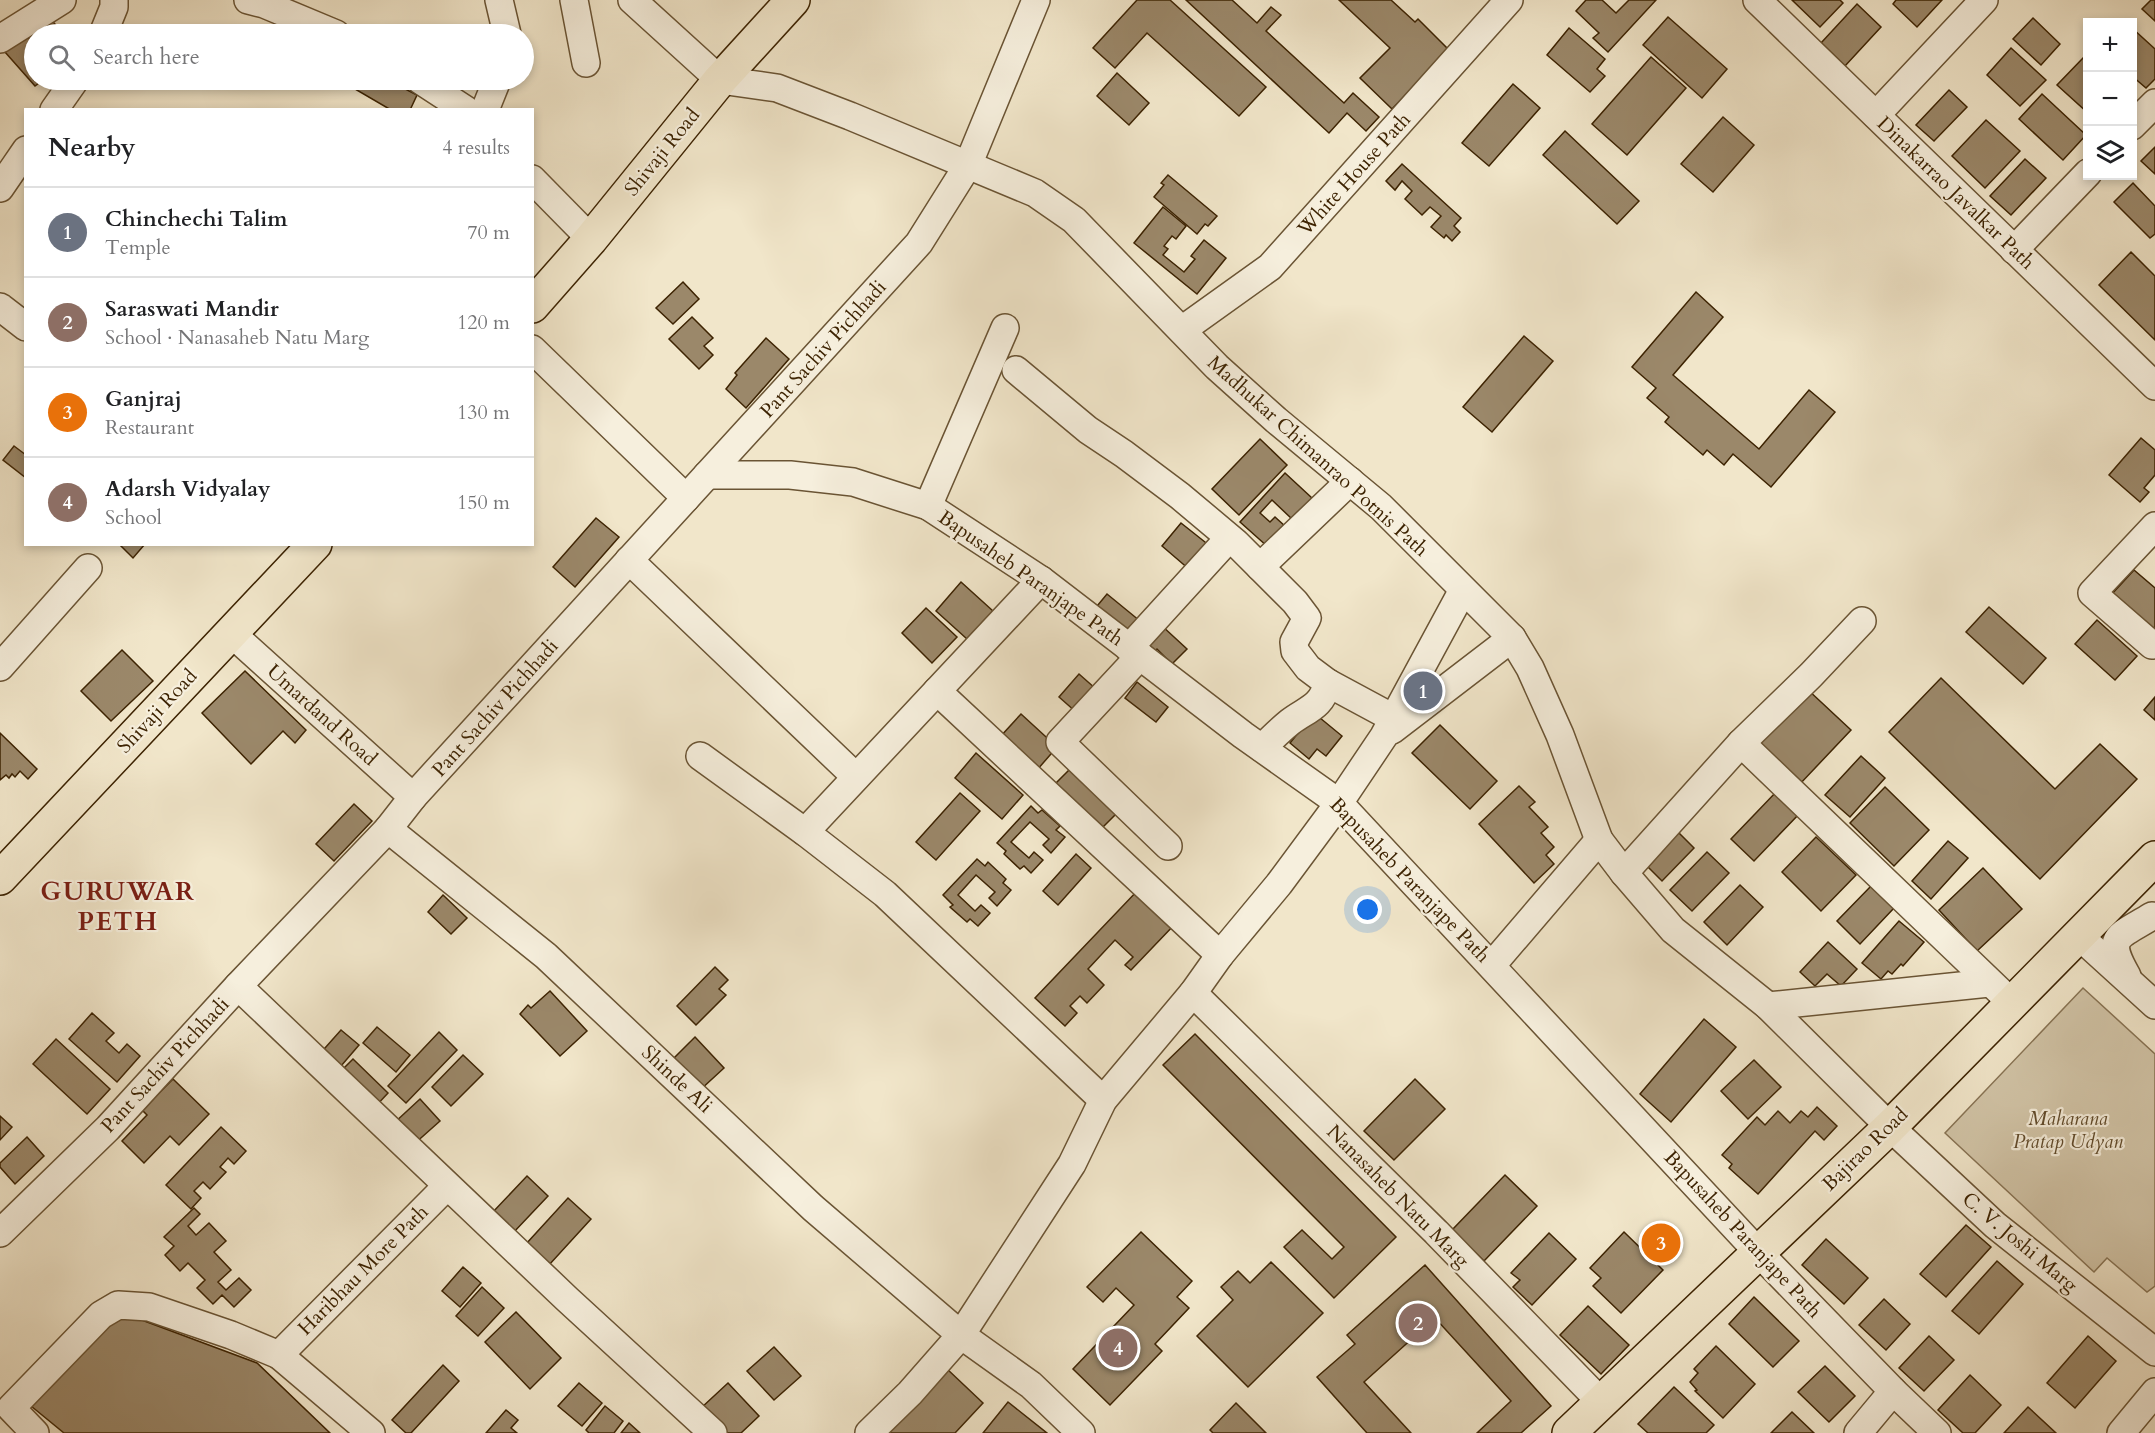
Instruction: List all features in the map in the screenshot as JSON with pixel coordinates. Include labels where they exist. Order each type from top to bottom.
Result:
[{"type":"highway","name":"Shivaji Road","points":[[534,304],[591,239],[720,80],[793,0]]},
{"type":"highway","name":"Shivaji Road","points":[[0,878],[313,546]]},
{"type":"highway","name":"Bajirao Road","points":[[1569,1433],[1890,1127],[2000,993],[2078,935],[2155,858]]},
{"type":"street","points":[[0,39],[62,0]]},
{"type":"street","points":[[107,24],[114,7],[114,0]]},
{"type":"street","points":[[248,0],[264,4],[312,24]]},
{"type":"street","points":[[499,0],[505,24]]},
{"type":"street","points":[[574,0],[586,63]]},
{"type":"street","points":[[632,0],[720,80]]},
{"type":"street","name":"Pant Sachiv Pichhadi","points":[[0,1233],[108,1128],[238,986],[388,829],[413,797],[920,243],[968,165],[1036,0]]},
{"type":"street","name":"White House Path","points":[[1182,330],[1270,267],[1509,0]]},
{"type":"street","name":"Dinakarrao Javalkar Path","points":[[1757,0],[2154,385]]},
{"type":"street","points":[[1876,115],[1984,0]]},
{"type":"street","name":"Madhukar Chimanrao Potnis Path","points":[[720,80],[777,88],[850,116],[1035,193],[1074,220],[1217,367],[1275,420],[1381,507],[1512,638],[1530,668],[1560,735],[1599,840],[1624,873],[1673,930],[1768,1006],[1890,1127]]},
{"type":"street","points":[[55,108],[68,90]]},
{"type":"street","points":[[435,90],[463,108]]},
{"type":"street","points":[[486,108],[493,90]]},
{"type":"street","points":[[2137,122],[2155,103]]},
{"type":"street","points":[[0,188],[24,153]]},
{"type":"street","points":[[2014,250],[2083,178]]},
{"type":"street","points":[[534,181],[591,239]]},
{"type":"street","points":[[0,307],[24,325]]},
{"type":"street","points":[[928,506],[1005,328]]},
{"type":"street","points":[[534,351],[686,498]]},
{"type":"street","points":[[1016,370],[1088,430],[1180,496],[1236,543],[1295,602],[1307,618],[1294,642],[1295,651],[1308,668],[1389,727]]},
{"type":"street","name":"Bapusaheb Paranjape Path","points":[[707,475],[790,475],[853,482],[928,506],[1041,580],[1262,748],[1339,803],[1758,1252],[1937,1433]]},
{"type":"street","points":[[1260,567],[1350,481]]},
{"type":"street","points":[[2152,645],[2092,593],[2155,526]]},
{"type":"street","points":[[1168,846],[1060,742],[1221,547]]},
{"type":"street","points":[[629,560],[856,777]]},
{"type":"street","points":[[0,667],[88,568]]},
{"type":"street","points":[[805,832],[1041,580]]},
{"type":"street","points":[[869,1433],[910,1393],[961,1335],[1072,1164],[1103,1100],[1193,993],[1339,803],[1389,727],[1463,590]]},
{"type":"street","points":[[1624,873],[1741,743],[1811,675],[1862,621]]},
{"type":"street","name":"Umardand Road","points":[[231,633],[413,797]]},
{"type":"street","points":[[1389,727],[1512,638]]},
{"type":"street","points":[[1262,748],[1292,720],[1314,707],[1321,699],[1328,683]]},
{"type":"street","points":[[937,691],[1220,955]]},
{"type":"street","points":[[1741,743],[2000,993]]},
{"type":"street","points":[[700,756],[805,832],[885,894],[1103,1100]]},
{"type":"street","name":"Shinde Ali","points":[[388,829],[546,956],[813,1208],[961,1335],[1031,1385],[1081,1433]]},
{"type":"street","points":[[1492,965],[1599,840]]},
{"type":"street","points":[[2120,893],[2153,916],[2121,935],[2115,943],[2115,956],[2131,982]]},
{"type":"street","points":[[2078,935],[2155,1005]]},
{"type":"street","points":[[238,986],[567,1299],[713,1433]]},
{"type":"street","name":"Nanasaheb Natu Marg","points":[[1193,993],[1436,1232],[1601,1402]]},
{"type":"street","points":[[1768,1006],[2000,993]]},
{"type":"street","name":"C. V. Joshi Marg","points":[[1890,1127],[1995,1225],[2155,1352]]},
{"type":"street","name":"Haribhau More Path","points":[[279,1354],[447,1186]]},
{"type":"street","points":[[35,1433],[11,1408],[101,1315],[118,1305],[149,1306],[279,1354],[371,1433]]},
{"type":"street","points":[[1858,1433],[1893,1391]]},
{"type":"street","points":[[2121,1433],[2155,1392]]},
{"type":"green space","name":"Maharana Pratap Udyan","points":[[2083,988],[2155,1054],[2155,1286],[2147,1292],[2107,1258],[2094,1272],[1945,1133]]},
{"type":"building","points":[[1137,0],[1170,0],[1266,87],[1239,116],[1147,33],[1115,68],[1093,48]]},
{"type":"building","points":[[1186,0],[1232,0],[1257,23],[1271,7],[1281,15],[1266,31],[1344,103],[1353,93],[1379,117],[1366,131],[1347,113],[1329,133]]},
{"type":"building","points":[[1339,0],[1391,0],[1415,22],[1418,19],[1449,50],[1392,109],[1360,78],[1390,48]]},
{"type":"building","points":[[1586,0],[1602,0],[1616,13],[1629,0],[1656,0],[1608,52],[1593,38],[1599,33],[1576,11]]},
{"type":"building","points":[[1792,0],[1840,0],[1843,3],[1820,27]]},
{"type":"building","points":[[1896,0],[1942,0],[1917,27],[1893,4]]},
{"type":"building","points":[[2151,0],[2155,0],[2155,21],[2142,9]]},
{"type":"building","points":[[1857,4],[1881,27],[1845,66],[1821,43]]},
{"type":"building","points":[[44,12],[55,24],[31,24]]},
{"type":"building","points":[[1668,17],[1727,69],[1702,98],[1643,45]]},
{"type":"building","points":[[2033,18],[2060,44],[2041,65],[2013,39]]},
{"type":"building","points":[[1569,28],[1605,59],[1597,69],[1605,76],[1590,92],[1547,55]]},
{"type":"building","points":[[2137,33],[2155,49],[2155,79],[2146,88],[2137,80]]},
{"type":"building","points":[[24,35],[24,74],[5,52]]},
{"type":"building","points":[[2011,48],[2046,80],[2020,106],[1987,75]]},
{"type":"building","points":[[1651,57],[1686,88],[1627,155],[1592,124]]},
{"type":"building","points":[[2083,58],[2083,108],[2057,85]]},
{"type":"building","points":[[1117,73],[1149,103],[1129,125],[1097,96]]},
{"type":"building","points":[[1513,84],[1540,108],[1489,166],[1462,143]]},
{"type":"building","points":[[357,90],[407,90],[417,95],[411,108],[388,108]]},
{"type":"building","points":[[1949,90],[1967,107],[1934,141],[1916,125]]},
{"type":"building","points":[[2042,94],[2083,132],[2083,138],[2063,160],[2019,119]]},
{"type":"building","points":[[1723,117],[1754,145],[1713,192],[1681,164]]},
{"type":"building","points":[[1986,120],[2020,151],[1985,188],[1952,156]]},
{"type":"building","points":[[1565,131],[1639,201],[1617,224],[1543,155]]},
{"type":"building","points":[[2155,147],[2155,174],[2141,161]]},
{"type":"building","points":[[2025,159],[2046,178],[2011,215],[1990,196]]},
{"type":"building","points":[[1402,164],[1461,218],[1454,226],[1460,232],[1452,241],[1446,235],[1444,238],[1431,227],[1441,216],[1430,207],[1422,215],[1405,199],[1412,191],[1402,181],[1395,190],[1386,181]]},
{"type":"building","points":[[1168,175],[1217,216],[1208,226],[1205,224],[1197,234],[1154,197],[1164,185],[1161,183]]},
{"type":"building","points":[[2133,183],[2155,206],[2155,234],[2150,238],[2114,202]]},
{"type":"building","points":[[1163,207],[1186,226],[1176,239],[1172,236],[1164,246],[1168,249],[1163,255],[1184,272],[1195,259],[1191,256],[1204,240],[1226,258],[1197,294],[1134,243]]},
{"type":"building","points":[[2131,252],[2155,276],[2155,340],[2099,285]]},
{"type":"building","points":[[683,282],[699,299],[673,324],[656,308]]},
{"type":"building","points":[[1696,292],[1723,317],[1673,375],[1759,449],[1809,390],[1835,412],[1771,487],[1733,454],[1724,465],[1707,450],[1703,455],[1665,422],[1669,417],[1647,398],[1656,388],[1632,367]]},
{"type":"building","points":[[692,317],[713,338],[704,346],[713,355],[699,369],[669,339]]},
{"type":"building","points":[[1524,336],[1553,361],[1492,432],[1463,407]]},
{"type":"building","points":[[766,338],[789,359],[746,408],[726,389],[737,375],[735,373]]},
{"type":"building","points":[[2141,438],[2155,450],[2155,475],[2144,488],[2149,492],[2140,502],[2109,475]]},
{"type":"building","points":[[1260,439],[1287,465],[1239,515],[1212,489]]},
{"type":"building","points":[[14,446],[24,454],[24,476],[3,460]]},
{"type":"building","points":[[1285,473],[1312,498],[1293,520],[1272,500],[1260,513],[1270,522],[1275,517],[1286,527],[1268,547],[1240,522]]},
{"type":"building","points":[[596,518],[619,537],[575,587],[553,567]]},
{"type":"building","points":[[1181,523],[1210,546],[1190,570],[1162,546]]},
{"type":"building","points":[[121,546],[143,546],[133,558]]},
{"type":"building","points":[[2134,570],[2155,588],[2155,634],[2111,595]]},
{"type":"building","points":[[961,582],[993,611],[967,639],[936,611]]},
{"type":"building","points":[[1107,594],[1140,621],[1126,638],[1093,611]]},
{"type":"building","points":[[1989,607],[2046,658],[2023,684],[1966,632]]},
{"type":"building","points":[[926,608],[957,637],[932,663],[902,633]]},
{"type":"building","points":[[2097,620],[2137,656],[2115,680],[2075,644]]},
{"type":"building","points":[[1161,625],[1187,649],[1172,664],[1157,649],[1152,655],[1142,646]]},
{"type":"building","points":[[122,650],[153,681],[111,721],[81,691]]},
{"type":"building","points":[[245,671],[306,730],[295,743],[283,731],[251,764],[202,713]]},
{"type":"building","points":[[1079,674],[1096,689],[1076,712],[1059,697]]},
{"type":"building","points":[[1941,678],[2055,789],[2100,744],[2137,779],[2040,879],[1889,732]]},
{"type":"building","points":[[1137,682],[1168,707],[1156,722],[1125,698]]},
{"type":"building","points":[[1806,688],[1851,730],[1799,785],[1755,742]]},
{"type":"building","points":[[2155,697],[2155,720],[2144,710]]},
{"type":"building","points":[[1314,713],[1342,736],[1326,756],[1317,749],[1309,759],[1290,743]]},
{"type":"building","points":[[1021,714],[1057,747],[1037,770],[1000,737]]},
{"type":"building","points":[[1440,725],[1497,781],[1470,809],[1412,753]]},
{"type":"building","points":[[0,733],[37,769],[28,779],[20,771],[15,777],[12,774],[9,778],[6,775],[0,780]]},
{"type":"building","points":[[976,753],[1023,795],[1002,819],[955,778]]},
{"type":"building","points":[[1861,756],[1885,778],[1850,817],[1825,795]]},
{"type":"building","points":[[1072,767],[1118,812],[1098,832],[1053,786]]},
{"type":"building","points":[[1519,786],[1535,802],[1529,807],[1548,827],[1541,833],[1554,847],[1546,855],[1554,864],[1534,883],[1479,824]]},
{"type":"building","points":[[1885,787],[1929,830],[1894,866],[1850,823]]},
{"type":"building","points":[[1777,791],[1800,813],[1754,861],[1731,839]]},
{"type":"building","points":[[960,793],[980,811],[936,860],[916,842]]},
{"type":"building","points":[[354,804],[372,821],[334,861],[316,844]]},
{"type":"building","points":[[1031,806],[1038,813],[1042,810],[1060,826],[1056,830],[1065,837],[1051,853],[1043,845],[1049,839],[1030,822],[1011,842],[1029,858],[1034,852],[1043,860],[1031,873],[1024,866],[1020,869],[1004,854],[1006,851],[997,843]]},
{"type":"building","points":[[1676,830],[1694,848],[1662,881],[1644,863]]},
{"type":"building","points":[[1816,837],[1856,875],[1821,911],[1782,872]]},
{"type":"building","points":[[1948,841],[1968,858],[1931,899],[1912,881]]},
{"type":"building","points":[[1707,852],[1729,873],[1692,911],[1670,890]]},
{"type":"building","points":[[1076,854],[1091,868],[1058,905],[1043,891]]},
{"type":"building","points":[[977,859],[985,866],[988,862],[1006,879],[1003,883],[1011,890],[997,906],[989,898],[995,892],[976,875],[958,895],[975,911],[981,905],[990,913],[978,926],[970,919],[967,922],[950,907],[953,905],[943,895]]},
{"type":"building","points":[[1983,868],[2022,909],[1977,951],[1939,910]]},
{"type":"building","points":[[1740,885],[1763,907],[1727,945],[1704,922]]},
{"type":"building","points":[[1871,886],[1894,908],[1860,944],[1837,921]]},
{"type":"building","points":[[1139,889],[1175,924],[1131,970],[1125,965],[1133,957],[1115,940],[1088,969],[1104,985],[1087,1003],[1080,996],[1070,1006],[1077,1013],[1065,1026],[1035,998]]},
{"type":"building","points":[[443,895],[467,918],[451,934],[428,912]]},
{"type":"building","points":[[1899,921],[1924,942],[1903,966],[1901,964],[1892,974],[1888,971],[1881,979],[1862,963]]},
{"type":"building","points":[[1828,942],[1857,969],[1841,986],[1827,974],[1815,986],[1800,972]]},
{"type":"building","points":[[715,967],[728,980],[719,989],[726,995],[696,1025],[677,1006]]},
{"type":"building","points":[[550,991],[587,1031],[560,1056],[520,1014],[528,1005],[531,1008]]},
{"type":"building","points":[[92,1013],[114,1033],[106,1041],[119,1053],[127,1044],[140,1056],[117,1082],[69,1039]]},
{"type":"building","points":[[1704,1019],[1736,1047],[1671,1122],[1640,1094]]},
{"type":"building","points":[[377,1027],[410,1055],[396,1072],[363,1043]]},
{"type":"building","points":[[341,1030],[359,1045],[335,1073],[317,1057]]},
{"type":"building","points":[[439,1032],[457,1050],[406,1103],[388,1086]]},
{"type":"building","points":[[1195,1034],[1396,1237],[1334,1298],[1284,1247],[1302,1230],[1332,1259],[1344,1247],[1163,1065]]},
{"type":"building","points":[[695,1037],[724,1068],[699,1091],[670,1062]]},
{"type":"building","points":[[56,1039],[110,1089],[87,1114],[33,1064]]},
{"type":"building","points":[[463,1055],[483,1074],[451,1106],[432,1087]]},
{"type":"building","points":[[353,1059],[388,1093],[374,1108],[338,1074]]},
{"type":"building","points":[[1754,1060],[1781,1087],[1748,1119],[1721,1091]]},
{"type":"building","points":[[173,1079],[209,1114],[179,1145],[170,1136],[144,1163],[122,1141],[147,1115],[142,1110]]},
{"type":"building","points":[[1415,1079],[1445,1109],[1394,1160],[1364,1131]]},
{"type":"building","points":[[420,1099],[440,1121],[413,1145],[393,1124]]},
{"type":"building","points":[[1817,1107],[1837,1126],[1824,1140],[1815,1131],[1758,1194],[1729,1168],[1732,1164],[1722,1155],[1757,1117],[1765,1125],[1778,1111],[1790,1123],[1801,1111],[1808,1117]]},
{"type":"building","points":[[0,1116],[12,1127],[0,1140]]},
{"type":"building","points":[[221,1127],[246,1151],[234,1164],[228,1158],[220,1167],[226,1172],[210,1189],[203,1182],[194,1191],[201,1198],[191,1209],[166,1185]]},
{"type":"building","points":[[27,1137],[44,1156],[15,1184],[0,1167],[0,1163]]},
{"type":"building","points":[[1505,1175],[1537,1206],[1484,1261],[1452,1230]]},
{"type":"building","points":[[527,1176],[548,1196],[513,1233],[492,1213]]},
{"type":"building","points":[[568,1198],[591,1219],[549,1265],[526,1244]]},
{"type":"building","points":[[194,1208],[200,1214],[188,1226],[196,1235],[209,1223],[226,1241],[214,1252],[231,1270],[218,1282],[226,1290],[239,1278],[251,1290],[234,1307],[222,1295],[213,1304],[197,1288],[205,1280],[188,1263],[180,1271],[165,1255],[174,1246],[164,1237]]},
{"type":"building","points":[[1966,1225],[1991,1247],[1946,1297],[1920,1274]]},
{"type":"building","points":[[1141,1232],[1192,1281],[1177,1297],[1189,1308],[1155,1344],[1162,1351],[1110,1405],[1073,1369],[1134,1305],[1116,1288],[1103,1302],[1087,1287]]},
{"type":"building","points":[[1624,1232],[1663,1270],[1621,1313],[1593,1286],[1601,1278],[1590,1268]]},
{"type":"building","points":[[1549,1233],[1576,1259],[1532,1305],[1513,1287],[1520,1280],[1511,1273]]},
{"type":"building","points":[[1826,1239],[1868,1278],[1844,1304],[1802,1265]]},
{"type":"building","points":[[1997,1261],[2023,1284],[1979,1334],[1952,1311]]},
{"type":"building","points":[[1271,1262],[1323,1313],[1248,1387],[1197,1336],[1233,1300],[1221,1287],[1238,1271],[1250,1283]]},
{"type":"building","points":[[1425,1265],[1551,1406],[1521,1433],[1477,1433],[1511,1401],[1435,1318],[1364,1382],[1411,1433],[1367,1433],[1317,1377],[1355,1344],[1347,1335]]},
{"type":"building","points":[[463,1267],[481,1283],[460,1307],[442,1291]]},
{"type":"building","points":[[482,1287],[504,1308],[478,1336],[456,1316]]},
{"type":"building","points":[[1754,1297],[1799,1341],[1773,1367],[1729,1324]]},
{"type":"building","points":[[1884,1299],[1910,1324],[1886,1350],[1859,1325]]},
{"type":"building","points":[[1588,1306],[1629,1345],[1601,1374],[1560,1335]]},
{"type":"building","points":[[115,1310],[257,1363],[330,1433],[64,1433],[31,1406]]},
{"type":"building","points":[[516,1312],[561,1358],[530,1389],[485,1342]]},
{"type":"building","points":[[1929,1336],[1954,1360],[1924,1391],[1899,1368]]},
{"type":"building","points":[[2088,1336],[2116,1361],[2075,1408],[2047,1383]]},
{"type":"building","points":[[1716,1346],[1755,1384],[1723,1418],[1695,1391],[1697,1390],[1690,1382],[1698,1373],[1694,1369]]},
{"type":"building","points":[[774,1347],[801,1376],[774,1400],[747,1371]]},
{"type":"building","points":[[443,1365],[459,1381],[411,1433],[406,1433],[392,1420]]},
{"type":"building","points":[[1825,1366],[1855,1396],[1829,1422],[1798,1392]]},
{"type":"building","points":[[946,1368],[983,1403],[955,1433],[890,1433],[887,1430]]},
{"type":"building","points":[[1970,1375],[2001,1405],[1975,1433],[1963,1433],[1938,1410]]},
{"type":"building","points":[[579,1383],[602,1403],[582,1426],[558,1406]]},
{"type":"building","points":[[728,1383],[759,1416],[741,1433],[722,1433],[700,1409]]},
{"type":"building","points":[[1674,1387],[1714,1425],[1706,1433],[1648,1433],[1638,1424]]},
{"type":"building","points":[[1008,1402],[1047,1433],[983,1433]]},
{"type":"building","points":[[1236,1403],[1266,1433],[1213,1433],[1210,1430]]},
{"type":"building","points":[[605,1406],[623,1421],[614,1433],[589,1433],[586,1430]]},
{"type":"building","points":[[2028,1407],[2056,1433],[2004,1433]]},
{"type":"building","points":[[506,1410],[518,1420],[511,1428],[517,1433],[486,1433]]},
{"type":"building","points":[[1792,1412],[1814,1433],[1771,1433]]},
{"type":"building","points":[[629,1423],[640,1433],[621,1433]]},
{"type":"place","name":"Chinchechi Talim","points":[[1423,691]]},
{"type":"place","name":"Ganjraj","points":[[1661,1243]]},
{"type":"place","name":"Saraswati Mandir","points":[[1418,1323]]},
{"type":"place","name":"Adarsh Vidyalay","points":[[1118,1348]]},
{"type":"district","name":"GURUWAR PETH","points":[[118,906]]}]
